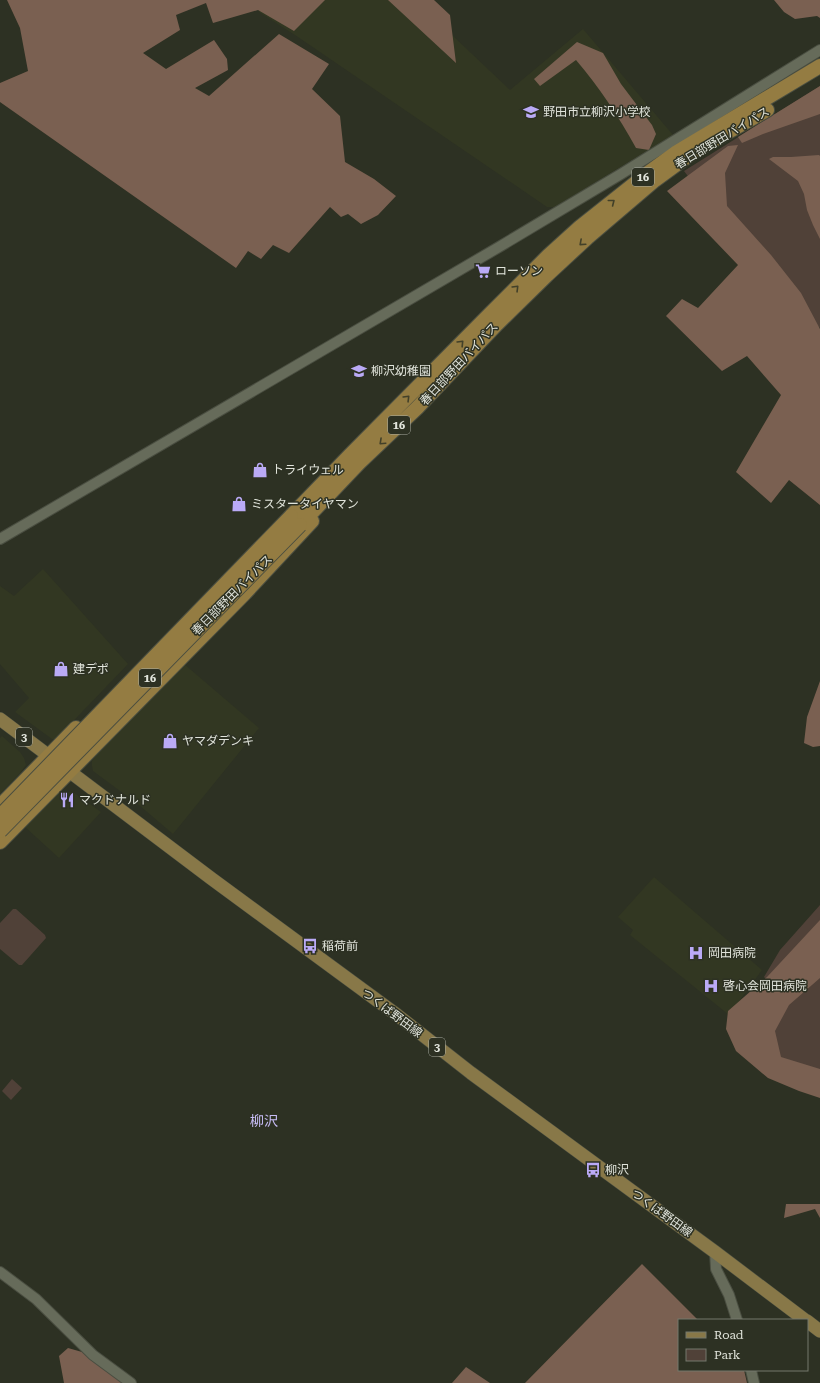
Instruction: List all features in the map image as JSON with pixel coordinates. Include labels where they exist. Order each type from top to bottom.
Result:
[{"type":"highway","name":"春日部野田バイパス","points":[[0,831],[296,521],[350,455],[548,256],[580,227],[677,152],[820,66]]},
{"type":"highway","name":"春日部野田バイパス","points":[[0,816],[296,521],[338,486],[359,463],[418,408],[497,324],[547,275],[655,180],[696,150],[820,78]]},
{"type":"highway","name":"16","points":[[0,806],[256,543],[350,455]]},
{"type":"highway","name":"16","points":[[0,842],[71,772],[310,525],[338,486]]},
{"type":"main road","name":"つくば野田線","points":[[0,719],[467,1070],[715,1252],[803,1319]]},
{"type":"main road","name":"つくば野田線","points":[[808,1322],[820,1331]]},
{"type":"street","points":[[0,539],[622,174],[820,50]]},
{"type":"street","points":[[715,1252],[716,1269],[729,1295],[737,1319]]},
{"type":"street","points":[[0,1272],[36,1299],[94,1355],[131,1383]]},
{"type":"street","points":[[751,1371],[754,1383]]},
{"type":"shaded area","points":[[7,0],[325,0],[294,31],[258,10],[213,23],[206,3],[176,15],[180,30],[143,53],[166,69],[214,40],[227,59],[228,70],[195,88],[209,96],[279,34],[329,64],[312,89],[340,116],[345,162],[374,179],[396,196],[378,215],[361,224],[348,214],[341,217],[330,207],[289,253],[273,245],[261,259],[248,251],[236,268],[0,102],[0,83],[28,71],[20,28]]},
{"type":"shaded area","name":"野田市立柳沢小学校","points":[[271,0],[415,0],[510,90],[583,29],[673,135],[555,207],[547,207],[259,12],[259,6]]},
{"type":"shaded area","points":[[388,0],[434,0],[450,15],[456,63]]},
{"type":"shaded area","points":[[774,0],[820,0],[820,18],[817,16],[795,19],[784,12]]},
{"type":"shaded area","points":[[577,42],[603,53],[621,84],[652,125],[656,134],[649,150],[636,148],[608,102],[576,60],[540,86],[534,79]]},
{"type":"shaded area","points":[[820,86],[820,114],[742,143],[738,137]]},
{"type":"shaded area","points":[[738,145],[725,173],[727,206],[771,255],[801,293],[820,329],[820,505],[789,480],[771,503],[736,472],[781,395],[747,356],[722,371],[666,316],[682,299],[698,308],[738,265],[667,191],[728,146]]},
{"type":"shaded area","points":[[819,155],[820,239],[807,210],[804,194],[798,181],[769,159],[773,157]]},
{"type":"shaded area","points":[[43,569],[128,664],[56,739],[52,739],[15,712],[29,698],[0,664],[0,586],[14,596]]},
{"type":"shaded area","points":[[184,664],[259,728],[173,834],[139,805],[93,771],[92,761]]},
{"type":"shaded area","points":[[820,681],[820,746],[813,747],[804,743],[807,717]]},
{"type":"shaded area","points":[[2,736],[20,752],[26,765],[0,794],[0,738]]},
{"type":"shaded area","points":[[64,791],[73,792],[101,812],[59,858],[25,827],[56,794]]},
{"type":"shaded area","name":"岡田病院","points":[[654,877],[762,970],[729,1015],[630,935],[633,930],[618,917]]},
{"type":"shaded area","points":[[820,920],[820,978],[789,1005],[775,1031],[781,1057],[820,1069],[820,1098],[768,1078],[736,1051],[726,1029],[728,1011],[767,977]]},
{"type":"shaded area","points":[[786,1204],[820,1204],[820,1218],[815,1209],[784,1218]]},
{"type":"shaded area","points":[[642,1264],[697,1319],[678,1319],[678,1371],[744,1371],[747,1383],[525,1383]]},
{"type":"shaded area","points":[[68,1348],[89,1354],[128,1383],[64,1383],[59,1356]]},
{"type":"shaded area","points":[[466,1367],[490,1383],[452,1383]]},
{"type":"green space","points":[[820,86],[820,328],[777,292],[684,171]]},
{"type":"green space","points":[[820,905],[820,1086],[746,1033],[786,1000],[764,977],[780,950]]},
{"type":"green space","points":[[13,909],[16,909],[45,935],[46,938],[22,965],[19,965],[0,949],[0,923]]},
{"type":"green space","points":[[12,1079],[22,1088],[11,1100],[2,1091]]},
{"type":"place","name":"野田市立柳沢小学校","points":[[531,112]]},
{"type":"place","name":"ローソン","points":[[483,271]]},
{"type":"place","name":"柳沢幼稚園","points":[[359,371]]},
{"type":"place","name":"トライウェル","points":[[260,470]]},
{"type":"place","name":"ミスタータイヤマン","points":[[239,504]]},
{"type":"place","name":"建デポ","points":[[61,669]]},
{"type":"place","name":"ヤマダデンキ","points":[[170,741]]},
{"type":"place","name":"マクドナルド","points":[[67,800]]},
{"type":"place","name":"稲荷前","points":[[310,946]]},
{"type":"place","name":"岡田病院","points":[[696,953]]},
{"type":"place","name":"啓心会岡田病院","points":[[711,986]]},
{"type":"place","name":"柳沢","points":[[593,1170]]},
{"type":"district","name":"柳沢","points":[[264,1121]]}]
